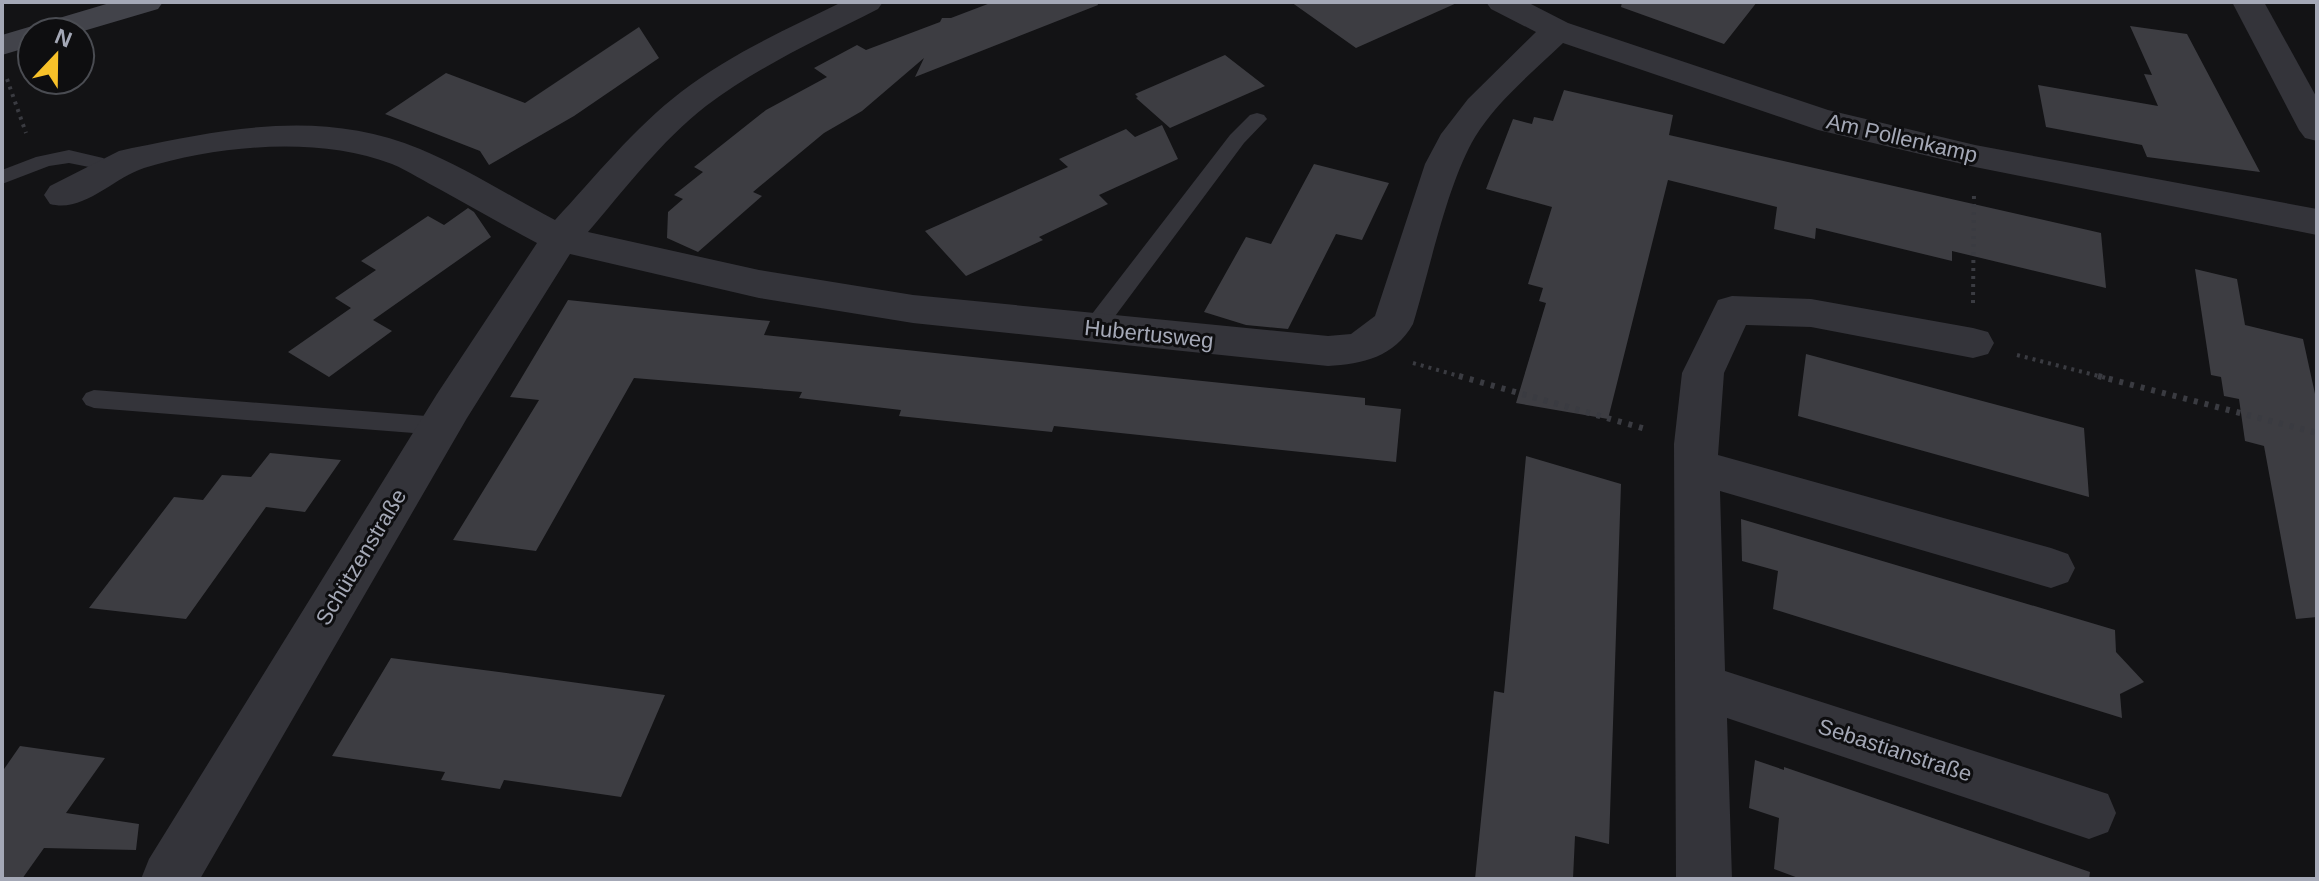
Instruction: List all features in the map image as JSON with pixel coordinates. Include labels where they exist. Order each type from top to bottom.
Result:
[{"type":"main road","points":[[96,17],[147,2]]},
{"type":"street","name":"Schützenstraße","points":[[169,879],[439,426],[560,239],[644,145],[692,100],[751,60],[867,2]]},
{"type":"street","name":"Am Pollenkamp","points":[[1502,2],[1557,30],[1818,119],[1975,156],[2317,222]]},
{"type":"street","points":[[2248,2],[2317,130]]},
{"type":"street","points":[[1361,349],[1393,324],[1443,164],[1459,134],[1480,106],[1557,30]]},
{"type":"street","points":[[63,195],[132,159],[235,138],[308,136],[352,140],[407,157],[560,239]]},
{"type":"street","name":"Hubertusweg","points":[[560,239],[759,284],[913,309],[1328,351],[1361,349]]},
{"type":"street","points":[[1704,879],[1696,455],[1703,373],[1732,310],[1811,313],[1973,343]]},
{"type":"street","points":[[1696,455],[2051,568]]},
{"type":"street","name":"Sebastianstraße","points":[[1700,686],[2089,813]]},
{"type":"lane","points":[[1093,329],[1237,139],[1257,119]]},
{"type":"lane","points":[[2,178],[43,161],[73,155],[92,158],[110,170]]},
{"type":"lane","points":[[94,399],[439,426]]},
{"type":"path","points":[[1975,156],[1973,343],[2317,433]]},
{"type":"path","points":[[1361,349],[1696,455]]},
{"type":"building","points":[[993,2],[1097,2],[1098,5],[915,77],[924,58],[862,111],[824,133],[753,192],[762,196],[698,252],[667,238],[668,212],[683,199],[674,195],[703,172],[694,167],[766,110],[827,77],[814,68],[857,45],[866,50],[940,22],[942,18],[951,18]]},
{"type":"building","points":[[1291,2],[1459,2],[1356,48]]},
{"type":"building","points":[[1622,2],[1757,2],[1724,44],[1621,7]]},
{"type":"building","points":[[2130,26],[2187,34],[2260,172],[2147,157],[2142,145],[2046,127],[2038,85],[2158,106],[2144,74],[2152,75]]},
{"type":"building","points":[[639,27],[659,58],[574,116],[489,165],[480,151],[385,114],[446,73],[525,103]]},
{"type":"building","points":[[1225,55],[1265,86],[1170,128],[1136,98],[1135,94]]},
{"type":"building","points":[[1564,90],[1673,115],[1669,135],[2101,233],[2106,288],[1952,251],[1952,261],[1816,228],[1815,239],[1774,229],[1777,207],[1668,180],[1608,419],[1516,403],[1546,303],[1539,301],[1543,288],[1528,284],[1552,207],[1486,189],[1513,119],[1532,124],[1534,117],[1553,121]]},
{"type":"building","points":[[1162,125],[1178,159],[1099,195],[1108,204],[1039,237],[1043,240],[966,276],[925,231],[1068,167],[1059,159],[1126,129],[1135,137]]},
{"type":"building","points":[[1314,164],[1389,183],[1362,240],[1336,234],[1288,329],[1246,325],[1204,312],[1246,237],[1271,244]]},
{"type":"building","points":[[468,208],[491,237],[373,320],[392,331],[329,377],[288,352],[351,308],[335,298],[376,270],[361,261],[428,216],[444,225]]},
{"type":"building","points":[[2195,269],[2237,279],[2245,325],[2303,339],[2317,403],[2317,617],[2296,619],[2264,446],[2245,441],[2239,399],[2224,396],[2221,377],[2211,375]]},
{"type":"building","points":[[568,300],[770,321],[764,335],[1365,398],[1365,405],[1401,409],[1396,462],[1054,426],[1052,432],[899,416],[901,410],[799,398],[802,392],[634,378],[536,551],[453,540],[539,400],[510,397]]},
{"type":"building","points":[[1806,354],[2084,428],[2089,497],[1798,416]]},
{"type":"building","points":[[270,453],[341,460],[305,512],[266,507],[186,619],[89,608],[174,497],[203,500],[222,475],[251,477]]},
{"type":"building","points":[[1526,456],[1621,484],[1609,844],[1575,836],[1573,879],[1475,879],[1494,691],[1504,693]]},
{"type":"building","points":[[1741,519],[2115,630],[2116,652],[2144,682],[2120,694],[2122,718],[1773,609],[1778,571],[1742,561]]},
{"type":"building","points":[[391,658],[665,695],[621,797],[504,780],[500,789],[441,780],[445,772],[332,756]]},
{"type":"building","points":[[20,746],[105,758],[66,813],[139,824],[136,850],[44,848],[22,879],[2,879],[2,772]]},
{"type":"building","points":[[1755,760],[1784,770],[1784,767],[2090,872],[2089,879],[1801,879],[1774,869],[1779,818],[1749,808]]}]
